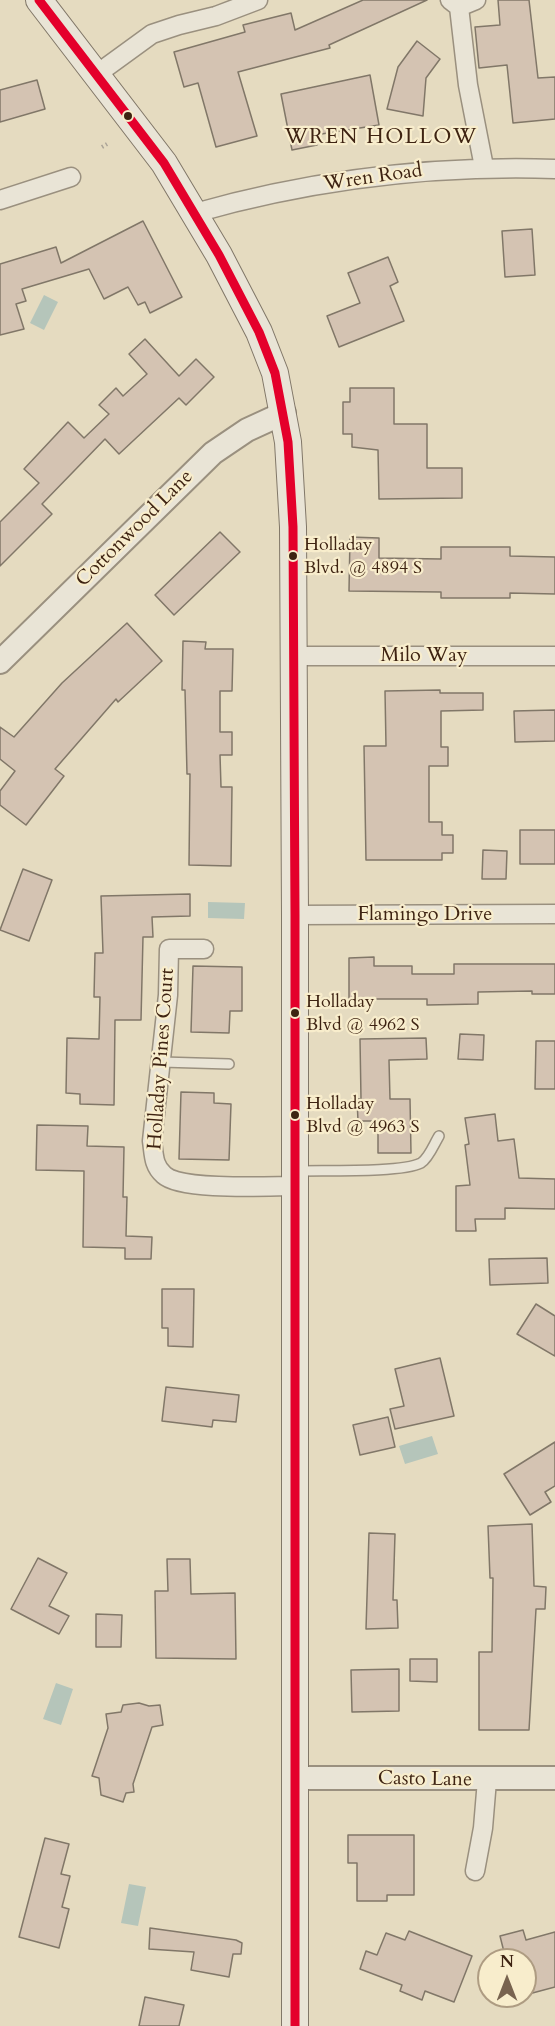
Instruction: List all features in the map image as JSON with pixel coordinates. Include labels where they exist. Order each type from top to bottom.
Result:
[{"type":"main road","points":[[39,0],[164,164],[195,213],[259,332],[275,373],[284,413],[292,506],[295,915],[295,2026]]},
{"type":"street","points":[[97,74],[152,34],[216,16],[258,0]]},
{"type":"street","points":[[462,2],[468,85],[484,166]]},
{"type":"street","name":"Wren Road","points":[[195,213],[244,199],[346,181],[484,166],[555,169]]},
{"type":"street","points":[[0,200],[71,177]]},
{"type":"street","name":"Cottonwood Lane","points":[[0,662],[213,453],[247,430],[284,413]]},
{"type":"street","name":"Milo Way","points":[[293,656],[555,656]]},
{"type":"street","name":"Flamingo Drive","points":[[295,915],[555,914]]},
{"type":"street","name":"Holladay Pines Court","points":[[204,949],[170,949],[162,1062],[153,1141],[154,1162],[165,1176],[183,1184],[296,1178]]},
{"type":"street","name":"Casto Lane","points":[[295,1778],[488,1780],[555,1778]]},
{"type":"street","points":[[475,1870],[483,1828],[488,1780]]},
{"type":"lane","points":[[162,1062],[229,1064]]},
{"type":"lane","points":[[296,1178],[419,1164],[428,1155],[439,1136]]},
{"type":"path","points":[[102,147],[107,144]]},
{"type":"shaded area","points":[[44,295],[58,302],[44,330],[30,323]]},
{"type":"shaded area","points":[[208,902],[245,903],[244,919],[208,918]]},
{"type":"shaded area","points":[[432,1436],[438,1454],[405,1464],[399,1446]]},
{"type":"shaded area","points":[[56,1683],[73,1689],[61,1725],[43,1719]]},
{"type":"shaded area","points":[[129,1884],[146,1887],[138,1926],[121,1923]]},
{"type":"building","points":[[363,0],[427,0],[329,45],[330,48],[238,72],[257,136],[216,147],[198,83],[184,87],[174,52],[245,32],[243,25],[291,13],[295,30]]},
{"type":"building","points":[[498,0],[529,0],[538,78],[555,77],[555,119],[513,123],[507,65],[479,68],[475,27],[500,25]]},
{"type":"building","points":[[417,41],[440,59],[426,78],[423,116],[387,109],[398,67]]},
{"type":"building","points":[[370,75],[379,125],[315,135],[317,145],[292,150],[281,94]]},
{"type":"building","points":[[37,80],[45,109],[0,122],[0,90]]},
{"type":"building","points":[[143,221],[182,297],[150,313],[145,302],[138,305],[128,287],[104,299],[89,269],[22,289],[26,301],[16,304],[24,329],[0,335],[0,264],[56,247],[61,263]]},
{"type":"building","points":[[532,229],[535,275],[505,277],[502,231]]},
{"type":"building","points":[[388,257],[398,282],[390,286],[404,321],[339,347],[327,316],[360,303],[348,273]]},
{"type":"building","points":[[145,339],[179,376],[196,359],[214,377],[186,405],[179,398],[119,454],[105,439],[42,504],[52,514],[0,566],[0,522],[39,483],[24,469],[68,422],[84,438],[109,414],[99,405],[116,388],[123,396],[147,374],[129,354]]},
{"type":"building","points":[[350,388],[394,388],[394,424],[427,424],[427,468],[462,468],[462,498],[379,499],[378,450],[352,447],[352,434],[343,434],[343,402],[350,402]]},
{"type":"building","points":[[220,532],[240,552],[174,615],[155,595]]},
{"type":"building","points":[[350,537],[379,538],[379,558],[441,559],[441,547],[510,547],[510,556],[555,557],[555,594],[510,593],[510,598],[441,598],[441,592],[349,591]]},
{"type":"building","points":[[127,623],[162,661],[118,702],[116,699],[55,769],[64,776],[26,825],[0,805],[0,791],[15,771],[0,759],[0,727],[14,737],[62,683]]},
{"type":"building","points":[[183,641],[206,642],[205,649],[233,649],[232,691],[220,691],[220,732],[232,732],[232,755],[220,755],[221,787],[232,787],[231,866],[189,865],[190,774],[187,774],[185,690],[182,690]]},
{"type":"building","points":[[440,690],[440,693],[483,693],[483,710],[441,711],[441,747],[448,747],[448,766],[429,766],[429,822],[442,822],[442,835],[453,835],[453,853],[442,853],[442,860],[366,860],[364,746],[386,746],[385,691]]},
{"type":"building","points":[[555,710],[555,741],[515,742],[514,711]]},
{"type":"building","points":[[520,830],[555,830],[555,864],[520,864]]},
{"type":"building","points":[[483,850],[507,851],[506,879],[482,879]]},
{"type":"building","points":[[23,869],[52,880],[29,941],[0,930]]},
{"type":"building","points":[[190,894],[190,916],[152,917],[153,937],[143,937],[141,1020],[115,1020],[114,1105],[80,1104],[80,1094],[66,1093],[67,1038],[99,1039],[100,997],[94,997],[95,953],[103,953],[101,896]]},
{"type":"building","points":[[374,957],[374,966],[412,966],[412,974],[454,974],[454,964],[555,964],[555,994],[532,994],[532,991],[478,992],[478,1004],[427,1005],[427,999],[349,999],[349,958]]},
{"type":"building","points":[[193,966],[242,967],[242,1011],[230,1011],[229,1033],[191,1032]]},
{"type":"building","points":[[460,1034],[484,1035],[483,1060],[458,1059]]},
{"type":"building","points":[[426,1038],[427,1059],[389,1060],[390,1099],[410,1099],[411,1153],[378,1153],[378,1121],[358,1121],[357,1099],[361,1099],[360,1039]]},
{"type":"building","points":[[536,1041],[555,1041],[555,1089],[535,1089]]},
{"type":"building","points":[[181,1092],[214,1093],[214,1103],[231,1104],[229,1160],[179,1159]]},
{"type":"building","points":[[495,1114],[498,1141],[514,1139],[519,1178],[555,1179],[555,1209],[505,1208],[505,1219],[475,1219],[476,1231],[456,1231],[456,1186],[470,1185],[465,1145],[469,1144],[465,1118]]},
{"type":"building","points":[[37,1125],[88,1126],[87,1146],[124,1147],[123,1197],[127,1197],[126,1236],[152,1237],[151,1259],[125,1259],[125,1248],[83,1247],[84,1171],[36,1170]]},
{"type":"building","points":[[547,1258],[548,1283],[490,1285],[489,1259]]},
{"type":"building","points":[[162,1289],[194,1289],[193,1347],[168,1346],[168,1328],[162,1328]]},
{"type":"building","points":[[536,1304],[555,1316],[555,1356],[517,1334]]},
{"type":"building","points":[[440,1358],[454,1416],[395,1429],[390,1409],[404,1406],[395,1369]]},
{"type":"building","points":[[166,1387],[239,1395],[236,1422],[213,1420],[212,1427],[162,1421]]},
{"type":"building","points":[[388,1417],[395,1447],[360,1455],[353,1425]]},
{"type":"building","points":[[555,1442],[555,1486],[545,1492],[551,1502],[530,1515],[504,1474]]},
{"type":"building","points":[[532,1524],[534,1586],[546,1587],[545,1609],[536,1609],[529,1730],[479,1730],[479,1652],[492,1652],[493,1578],[490,1578],[488,1526]]},
{"type":"building","points":[[369,1533],[395,1534],[393,1600],[397,1600],[398,1628],[366,1629]]},
{"type":"building","points":[[38,1558],[67,1573],[49,1606],[69,1616],[59,1634],[11,1609]]},
{"type":"building","points":[[167,1559],[190,1559],[191,1594],[235,1593],[236,1659],[156,1658],[155,1591],[168,1591]]},
{"type":"building","points":[[96,1614],[122,1615],[121,1647],[96,1647]]},
{"type":"building","points":[[410,1659],[437,1659],[437,1682],[410,1681]]},
{"type":"building","points":[[399,1669],[399,1711],[352,1712],[351,1670]]},
{"type":"building","points":[[139,1703],[149,1706],[160,1705],[163,1725],[152,1727],[133,1784],[134,1792],[126,1793],[123,1802],[101,1795],[99,1778],[92,1776],[108,1728],[106,1714],[121,1712],[123,1705]]},
{"type":"building","points":[[348,1835],[414,1835],[414,1895],[387,1895],[387,1901],[357,1901],[357,1863],[348,1863]]},
{"type":"building","points":[[45,1838],[69,1844],[61,1874],[70,1876],[62,1907],[69,1909],[59,1948],[19,1937]]},
{"type":"building","points":[[150,1928],[236,1940],[242,1943],[241,1954],[233,1954],[229,1977],[191,1970],[194,1952],[149,1949]]},
{"type":"building","points":[[523,1930],[526,1940],[555,1932],[555,1987],[537,1992],[537,1948],[503,1948],[500,1936]]},
{"type":"building","points":[[409,1931],[472,1956],[454,2002],[425,1991],[422,2000],[400,1991],[402,1985],[360,1969],[366,1951],[377,1955],[386,1933],[405,1940]]},
{"type":"building","points":[[145,1997],[184,2005],[179,2026],[139,2026]]},
{"type":"transit line","points":[[39,0],[164,163],[219,255],[259,332],[275,373],[288,442],[293,527],[295,915],[295,2026]]},
{"type":"place","name":"Holladay Blvd. @ 4894 S","points":[[293,556]]},
{"type":"place","name":"Holladay Blvd @ 4962 S","points":[[295,1013]]},
{"type":"place","name":"Holladay Blvd @ 4963 S","points":[[295,1115]]},
{"type":"district","name":"WREN HOLLOW","points":[[381,138]]}]
